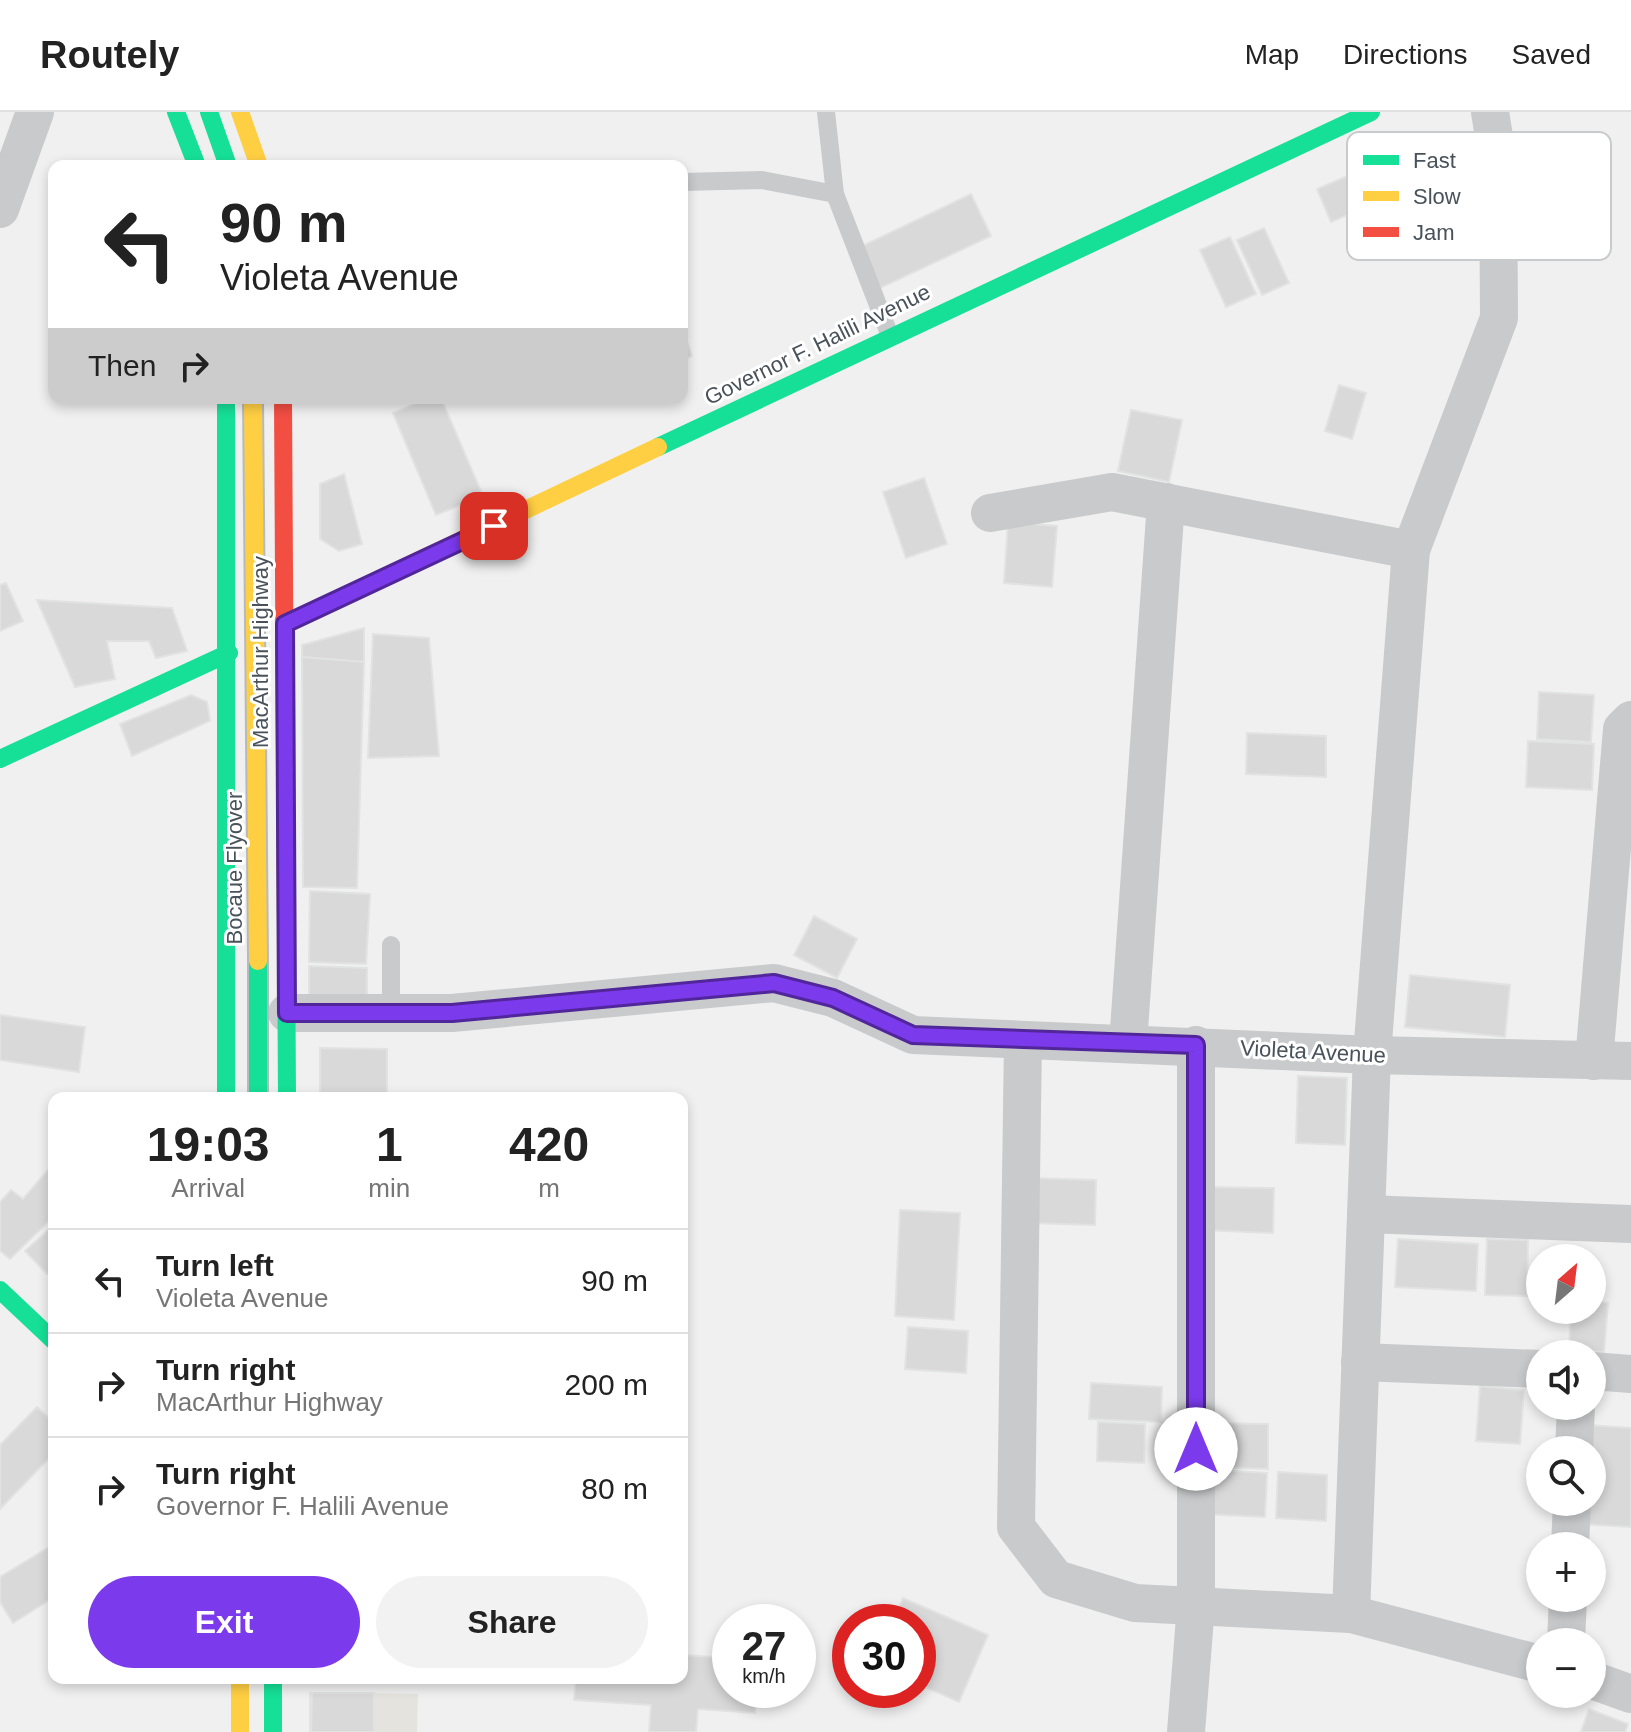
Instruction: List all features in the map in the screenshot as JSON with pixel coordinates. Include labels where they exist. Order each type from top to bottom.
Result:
[{"type":"main road","points":[[176,112],[195,160]]},
{"type":"main road","points":[[209,112],[226,160]]},
{"type":"main road","points":[[240,112],[257,160]]},
{"type":"main road","name":"Governor F. Halili Avenue","points":[[285,624],[890,336],[1371,112]]},
{"type":"main road","name":"MacArthur Highway","points":[[226,404],[229,653],[226,1092]]},
{"type":"main road","name":"Bocaue Flyover","points":[[253,404],[259,763],[258,1092]]},
{"type":"main road","name":"MacArthur Highway","points":[[283,404],[287,1092]]},
{"type":"main road","points":[[0,759],[229,653]]},
{"type":"main road","points":[[0,1290],[48,1335]]},
{"type":"main road","points":[[240,1684],[240,1732]]},
{"type":"main road","points":[[273,1684],[273,1732]]},
{"type":"street","points":[[0,209],[35,112]]},
{"type":"street","points":[[1490,112],[1493,132]]},
{"type":"street","points":[[1351,1614],[1372,1055],[1411,550],[1499,318],[1499,260]]},
{"type":"street","points":[[990,513],[1112,492],[1411,550]]},
{"type":"street","points":[[1128,1044],[1166,502]]},
{"type":"street","points":[[1594,1061],[1622,729],[1631,720]]},
{"type":"street","name":"Violeta Avenue","points":[[287,1013],[452,1013],[774,983],[833,998],[913,1035],[1372,1055],[1631,1061]]},
{"type":"street","points":[[1023,1040],[1016,1527],[1056,1579],[1135,1603],[1351,1614],[1526,1660]]},
{"type":"street","points":[[1186,1732],[1196,1605],[1196,1045]]},
{"type":"street","points":[[1366,1214],[1631,1224]]},
{"type":"street","points":[[1360,1362],[1526,1368]]},
{"type":"street","points":[[1606,1372],[1631,1374]]},
{"type":"street","points":[[1606,1685],[1631,1694]]},
{"type":"lane","points":[[826,112],[835,194],[890,336]]},
{"type":"lane","points":[[688,182],[762,180],[835,194]]},
{"type":"lane","points":[[391,945],[391,1014]]},
{"type":"shaded area","points":[[309,1692],[418,1694],[417,1732],[309,1732]]},
{"type":"building","points":[[1347,176],[1347,215],[1331,222],[1317,189]]},
{"type":"building","points":[[971,194],[991,236],[878,289],[858,248]]},
{"type":"building","points":[[1264,228],[1289,283],[1262,295],[1237,240]]},
{"type":"building","points":[[1230,237],[1256,294],[1226,307],[1200,250]]},
{"type":"building","points":[[1339,385],[1366,393],[1352,439],[1325,431]]},
{"type":"building","points":[[414,404],[444,404],[483,496],[436,515],[393,413]]},
{"type":"building","points":[[1131,410],[1182,420],[1169,482],[1118,471]]},
{"type":"building","points":[[344,474],[362,544],[339,551],[320,539],[320,484]]},
{"type":"building","points":[[924,478],[947,544],[906,558],[883,492]]},
{"type":"building","points":[[1008,522],[1057,526],[1052,587],[1004,583]]},
{"type":"building","points":[[6,583],[23,621],[0,631],[0,585]]},
{"type":"building","points":[[37,600],[172,608],[187,651],[156,658],[149,641],[107,641],[115,679],[75,687]]},
{"type":"building","points":[[364,628],[364,662],[302,657],[302,645]]},
{"type":"building","points":[[373,634],[429,638],[439,756],[368,758]]},
{"type":"building","points":[[302,657],[364,662],[357,888],[303,887]]},
{"type":"building","points":[[1539,692],[1594,695],[1591,742],[1537,739]]},
{"type":"building","points":[[191,695],[207,702],[210,721],[132,756],[120,724]]},
{"type":"building","points":[[1247,733],[1326,736],[1326,777],[1246,774]]},
{"type":"building","points":[[1528,741],[1594,744],[1592,790],[1526,787]]},
{"type":"building","points":[[310,891],[370,894],[366,964],[309,962]]},
{"type":"building","points":[[814,916],[857,939],[837,978],[794,955]]},
{"type":"building","points":[[309,966],[367,968],[367,997],[309,995]]},
{"type":"building","points":[[1410,975],[1510,985],[1505,1037],[1405,1027]]},
{"type":"building","points":[[0,1015],[85,1027],[79,1072],[0,1060]]},
{"type":"building","points":[[320,1048],[387,1049],[387,1092],[320,1092]]},
{"type":"building","points":[[1298,1076],[1347,1078],[1345,1145],[1296,1143]]},
{"type":"building","points":[[48,1170],[48,1222],[10,1259],[0,1251],[0,1202],[11,1190],[23,1199]]},
{"type":"building","points":[[1030,1178],[1096,1180],[1095,1225],[1029,1223]]},
{"type":"building","points":[[1202,1187],[1274,1188],[1273,1233],[1201,1230]]},
{"type":"building","points":[[900,1210],[960,1213],[954,1320],[895,1316]]},
{"type":"building","points":[[48,1230],[48,1273],[47,1274],[25,1251]]},
{"type":"building","points":[[1398,1239],[1478,1244],[1476,1291],[1395,1287]]},
{"type":"building","points":[[1487,1239],[1528,1240],[1526,1296],[1485,1295]]},
{"type":"building","points":[[1608,1303],[1605,1340],[1570,1340],[1570,1324],[1606,1324]]},
{"type":"building","points":[[908,1327],[968,1331],[966,1373],[905,1369]]},
{"type":"building","points":[[1091,1383],[1162,1387],[1161,1422],[1089,1419]]},
{"type":"building","points":[[1480,1386],[1524,1390],[1520,1444],[1476,1441]]},
{"type":"building","points":[[37,1407],[48,1417],[48,1459],[0,1509],[0,1445]]},
{"type":"building","points":[[1098,1422],[1145,1424],[1144,1463],[1097,1461]]},
{"type":"building","points":[[1208,1423],[1268,1424],[1268,1469],[1207,1467]]},
{"type":"building","points":[[1588,1425],[1631,1428],[1631,1527],[1582,1524],[1582,1516],[1606,1516],[1606,1436],[1589,1436]]},
{"type":"building","points":[[1203,1469],[1267,1473],[1265,1517],[1201,1514]]},
{"type":"building","points":[[1278,1472],[1327,1475],[1326,1521],[1276,1518]]},
{"type":"building","points":[[48,1548],[48,1601],[13,1623],[0,1602],[0,1577]]},
{"type":"building","points":[[903,1598],[917,1604],[900,1604]]},
{"type":"building","points":[[936,1612],[988,1635],[959,1702],[936,1692]]},
{"type":"building","points":[[688,1655],[712,1657],[712,1708],[755,1708],[755,1713],[698,1709],[696,1732],[649,1732],[651,1705],[574,1700],[575,1684],[688,1684]]},
{"type":"building","points":[[312,1693],[374,1693],[374,1732],[311,1732]]},
{"type":"building","points":[[1589,1709],[1628,1724],[1625,1732],[1581,1732]]},
{"type":"traffic: fast","points":[[176,112],[195,160]]},
{"type":"traffic: fast","points":[[209,112],[226,160]]},
{"type":"traffic: fast","points":[[658,447],[1371,112]]},
{"type":"traffic: fast","points":[[226,404],[226,1092]]},
{"type":"traffic: fast","points":[[0,759],[229,653]]},
{"type":"traffic: fast","points":[[286,931],[287,1092]]},
{"type":"traffic: fast","points":[[258,961],[258,1092]]},
{"type":"traffic: fast","points":[[0,1290],[48,1335]]},
{"type":"traffic: fast","points":[[273,1684],[273,1732]]},
{"type":"traffic: slow","points":[[240,112],[257,160]]},
{"type":"traffic: slow","points":[[253,404],[258,961]]},
{"type":"traffic: slow","points":[[285,624],[658,447]]},
{"type":"traffic: slow","points":[[240,1684],[240,1732]]},
{"type":"traffic: jam","points":[[283,404],[286,931]]},
{"type":"route","points":[[494,526],[285,624],[283,764],[287,1013],[452,1013],[774,983],[833,998],[913,1035],[1196,1045],[1196,1449]]}]
